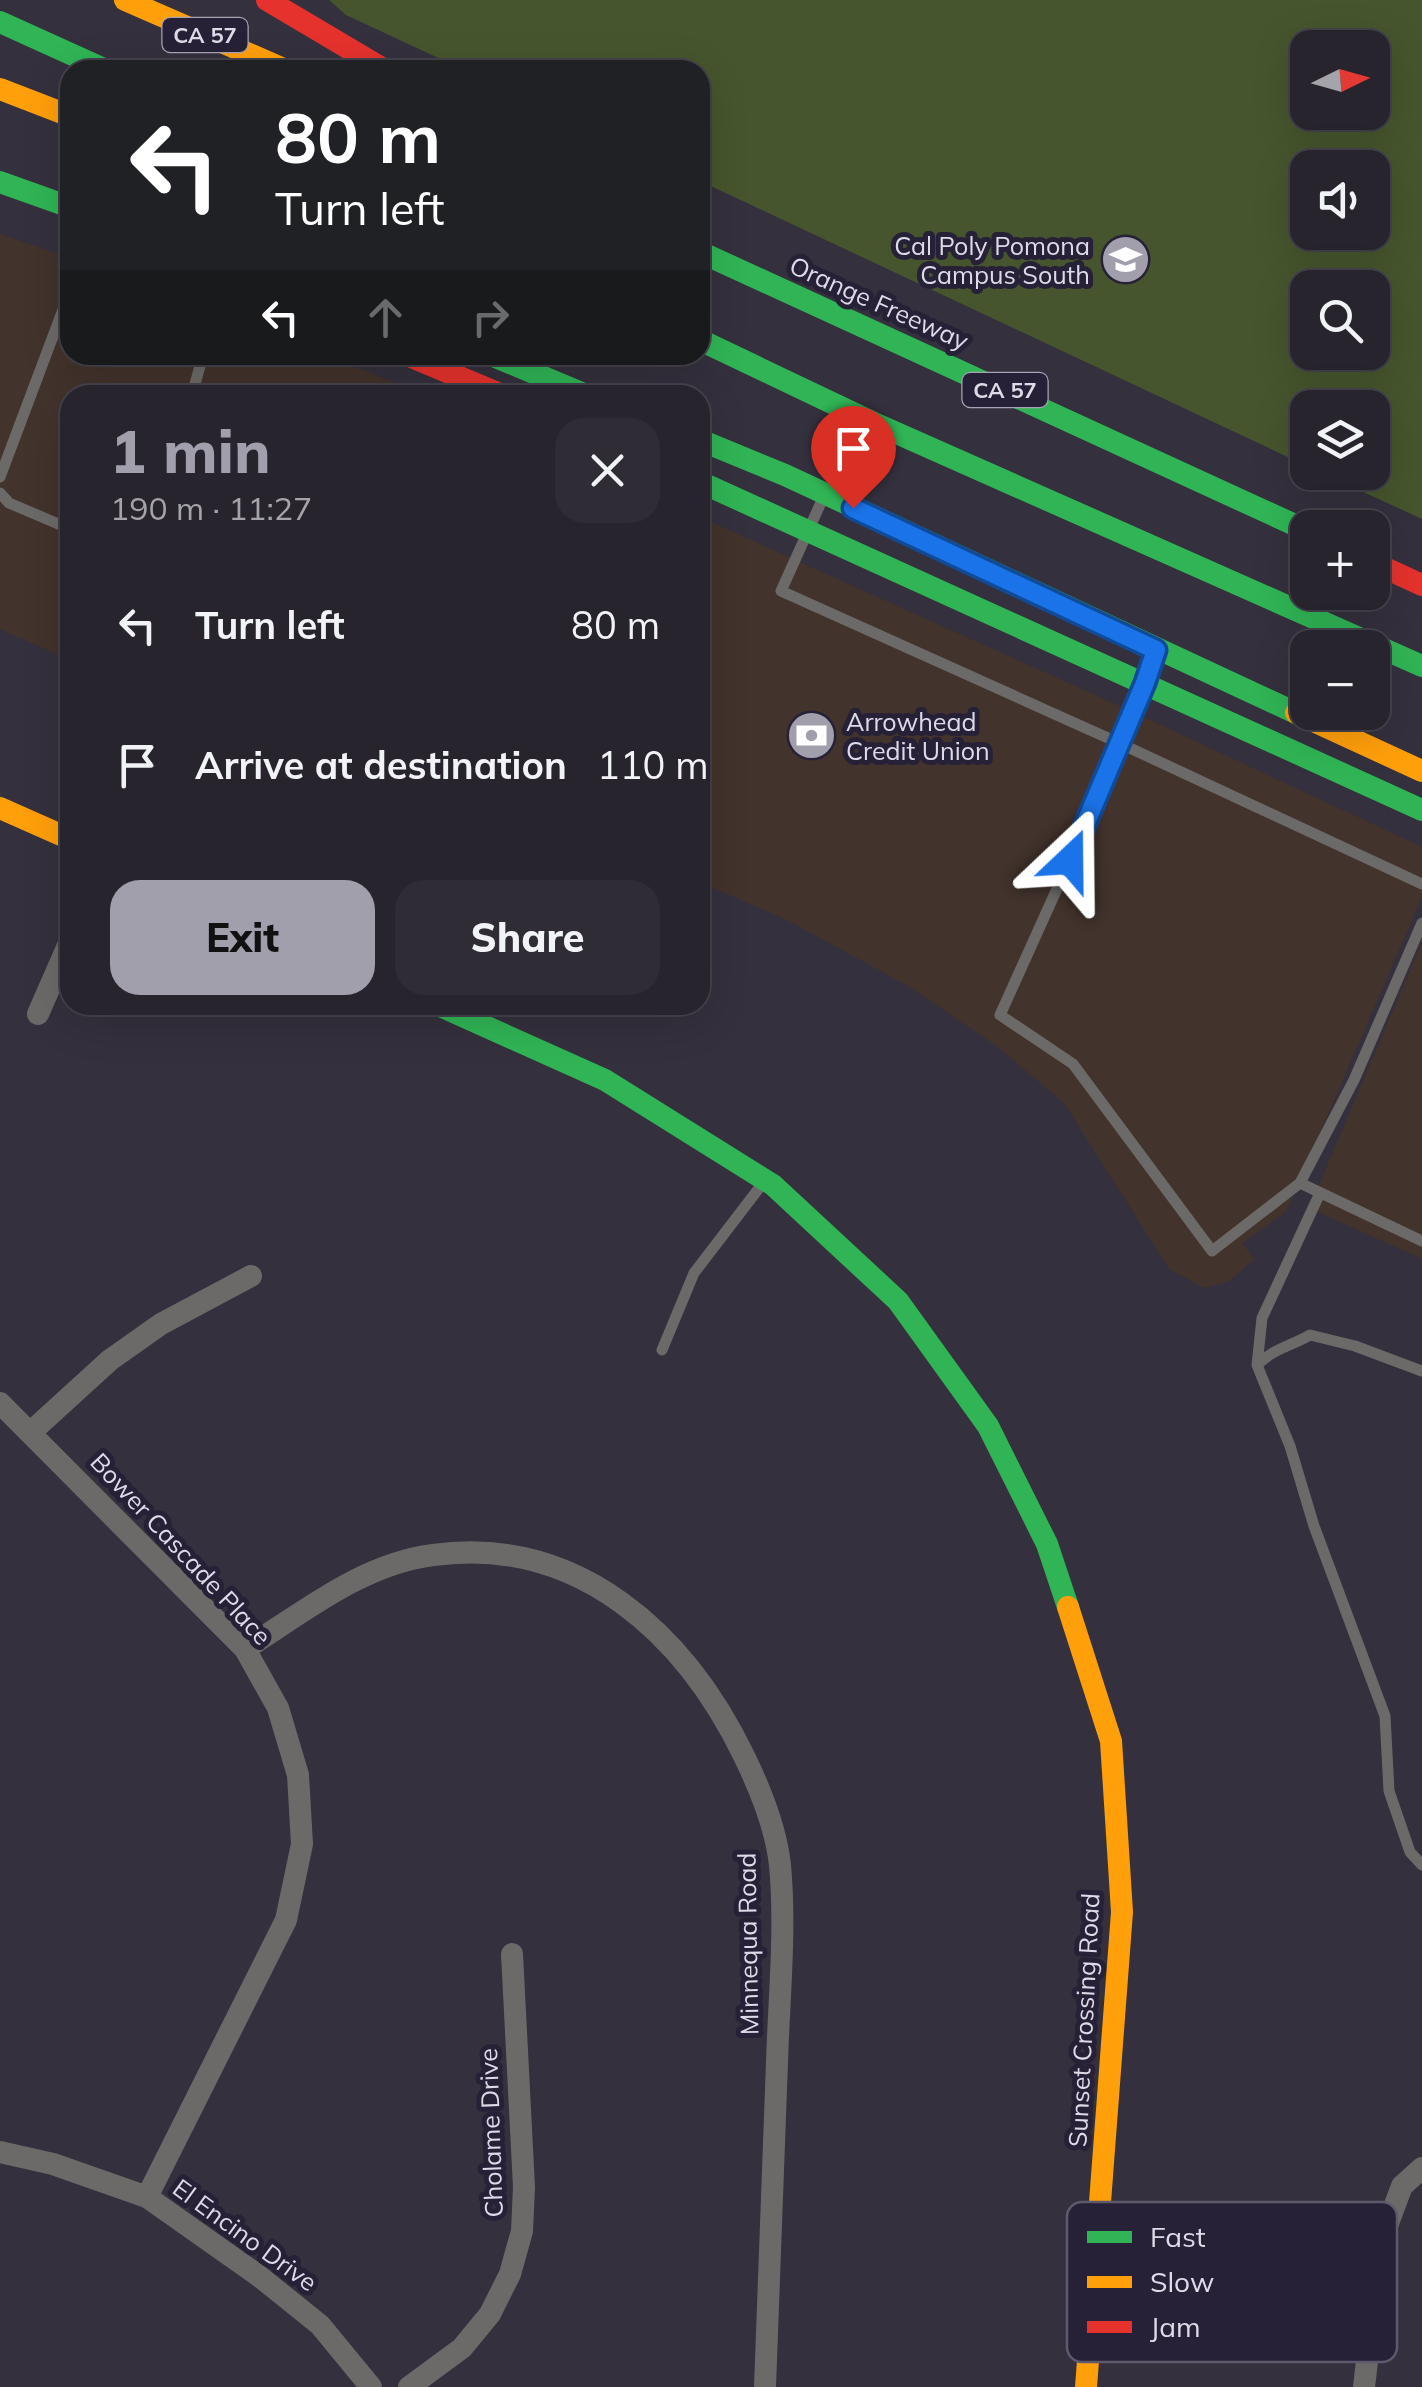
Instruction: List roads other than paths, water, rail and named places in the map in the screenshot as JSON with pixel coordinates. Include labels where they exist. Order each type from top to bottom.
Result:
[{"type":"main road","name":"CA 57","points":[[125,0],[263,60]]},
{"type":"main road","points":[[267,0],[368,60]]},
{"type":"main road","points":[[0,22],[84,60]]},
{"type":"main road","points":[[0,89],[60,112]]},
{"type":"main road","points":[[0,182],[60,203]]},
{"type":"main road","name":"Orange Freeway","points":[[710,257],[1290,523]]},
{"type":"main road","points":[[710,345],[874,423],[1422,666]]},
{"type":"main road","points":[[431,365],[478,385]]},
{"type":"main road","points":[[514,365],[559,385]]},
{"type":"main road","points":[[709,365],[874,423]]},
{"type":"main road","points":[[710,444],[1422,771]]},
{"type":"main road","points":[[710,487],[1422,810]]},
{"type":"main road","points":[[1390,570],[1422,585]]},
{"type":"main road","points":[[0,808],[60,835]]},
{"type":"main road","name":"Sunset Crossing Road","points":[[460,1015],[606,1080],[766,1180],[898,1301],[988,1426],[1048,1544],[1112,1741],[1122,1912],[1100,2202]]},
{"type":"main road","name":"Sunset Crossing Road","points":[[1086,2387],[1088,2362]]},
{"type":"street","points":[[38,1014],[60,964]]},
{"type":"street","points":[[31,1432],[110,1360],[160,1324],[251,1276]]},
{"type":"street","name":"Bower Cascade Place","points":[[0,1403],[245,1649],[278,1708],[298,1775],[302,1844],[286,1920],[146,2197]]},
{"type":"street","name":"Minnequa Road","points":[[245,1649],[361,1575],[432,1555],[503,1554],[570,1572],[641,1614],[691,1668],[732,1730],[763,1794],[780,1863],[781,1949],[765,2387]]},
{"type":"street","name":"Cholame Drive","points":[[409,2387],[462,2348],[490,2314],[510,2274],[522,2231],[524,2188],[512,1954]]},
{"type":"street","name":"El Encino Drive","points":[[0,2152],[53,2164],[146,2197],[320,2325],[371,2387]]},
{"type":"street","points":[[1396,2202],[1402,2186],[1422,2168]]},
{"type":"street","points":[[1364,2387],[1367,2362]]},
{"type":"lane","points":[[0,477],[60,318]]},
{"type":"lane","points":[[0,493],[9,503],[60,525]]},
{"type":"lane","points":[[825,494],[781,591],[1422,884]]},
{"type":"lane","points":[[1156,650],[1000,1016],[1074,1064],[1212,1251],[1300,1183],[1354,1080],[1422,923]]},
{"type":"lane","points":[[662,1350],[694,1273],[766,1180]]},
{"type":"lane","points":[[1300,1183],[1422,1241]]},
{"type":"lane","points":[[1320,1193],[1262,1318],[1257,1365],[1290,1446],[1314,1526],[1384,1716],[1388,1791],[1410,1852],[1422,1865]]},
{"type":"lane","points":[[1257,1365],[1273,1350],[1289,1347],[1310,1335],[1355,1346],[1422,1371]]},
{"type":"place","name":"Cal Poly Pomona Campus South","points":[[1125,260]]},
{"type":"place","name":"Arrowhead Credit Union","points":[[811,736]]}]
